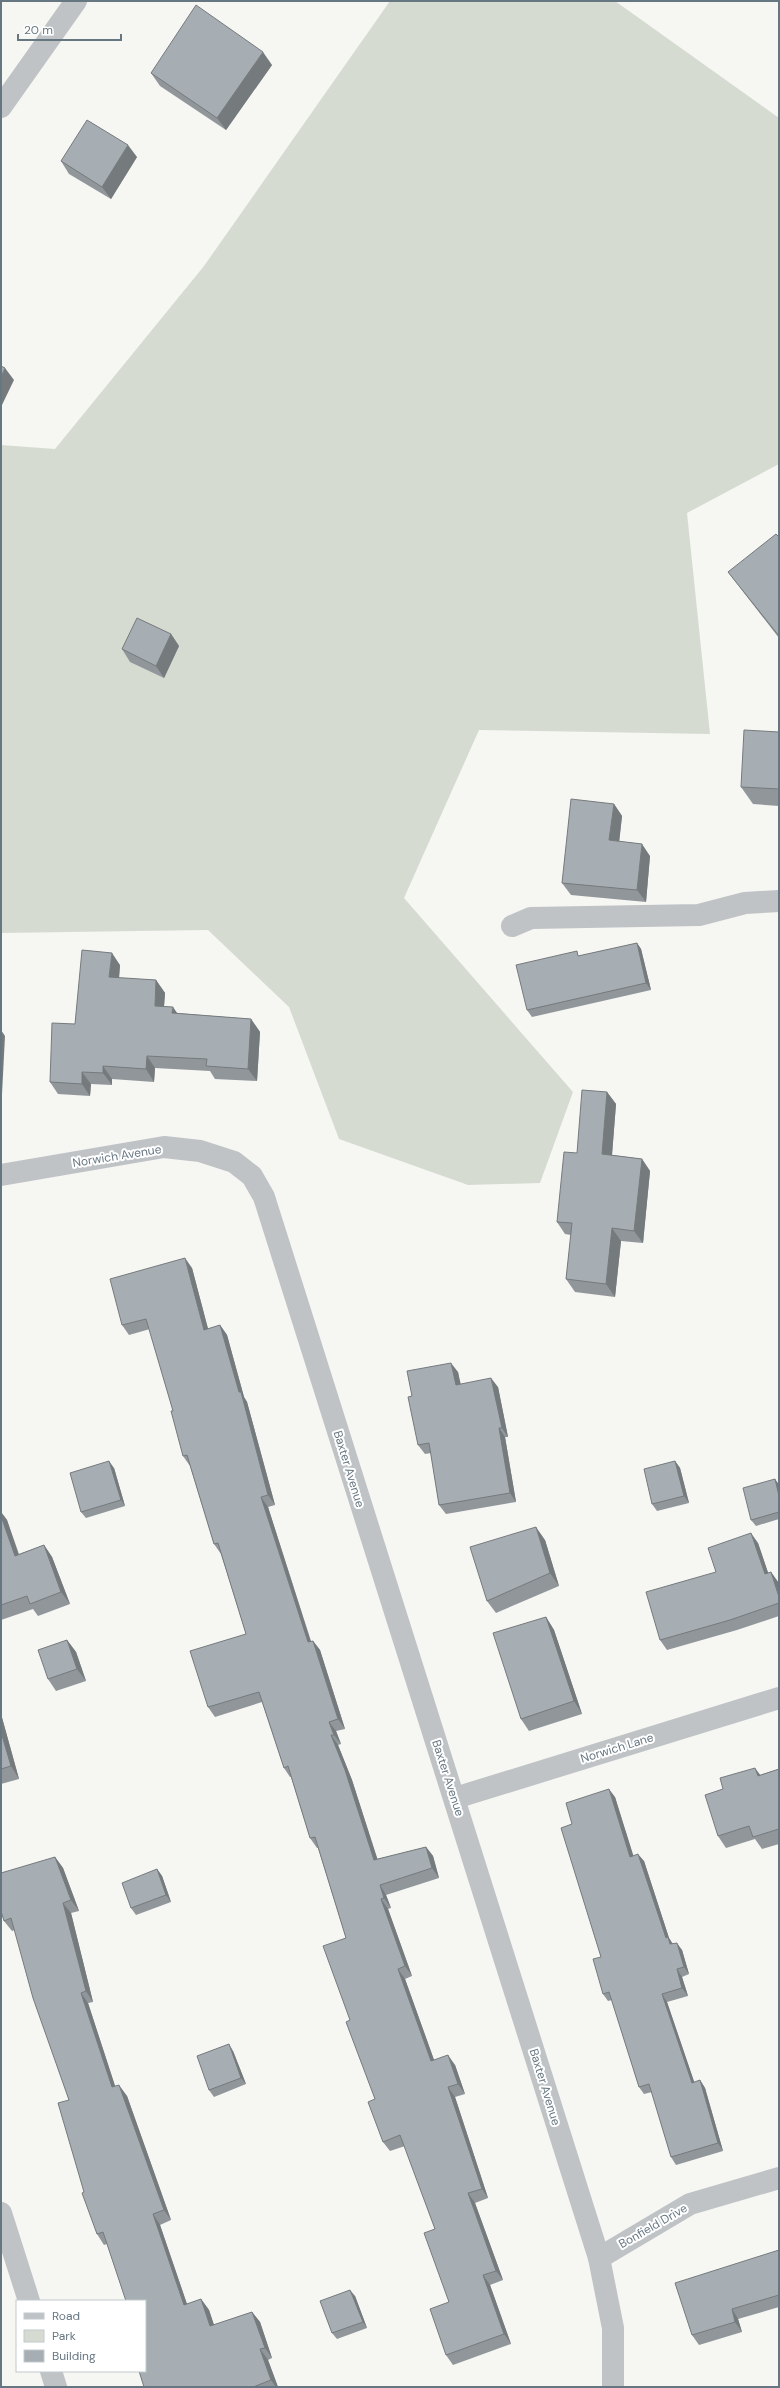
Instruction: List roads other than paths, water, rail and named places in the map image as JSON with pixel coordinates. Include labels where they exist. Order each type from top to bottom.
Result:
[{"type":"street","points":[[1,106],[76,1]]},
{"type":"street","points":[[512,926],[532,918],[699,915],[745,903],[779,901]]},
{"type":"street","name":"Norwich Avenue","points":[[1,1175],[164,1147],[200,1151],[234,1162],[252,1176]]},
{"type":"street","name":"Baxter Avenue","points":[[252,1176],[264,1197],[599,2258],[613,2328],[613,2387]]},
{"type":"street","name":"Norwich Lane","points":[[455,1798],[779,1698]]},
{"type":"street","name":"Bonfield Drive","points":[[599,2258],[690,2204],[779,2178]]},
{"type":"street","points":[[1,2213],[29,2300]]},
{"type":"street","points":[[51,2372],[56,2387]]}]
